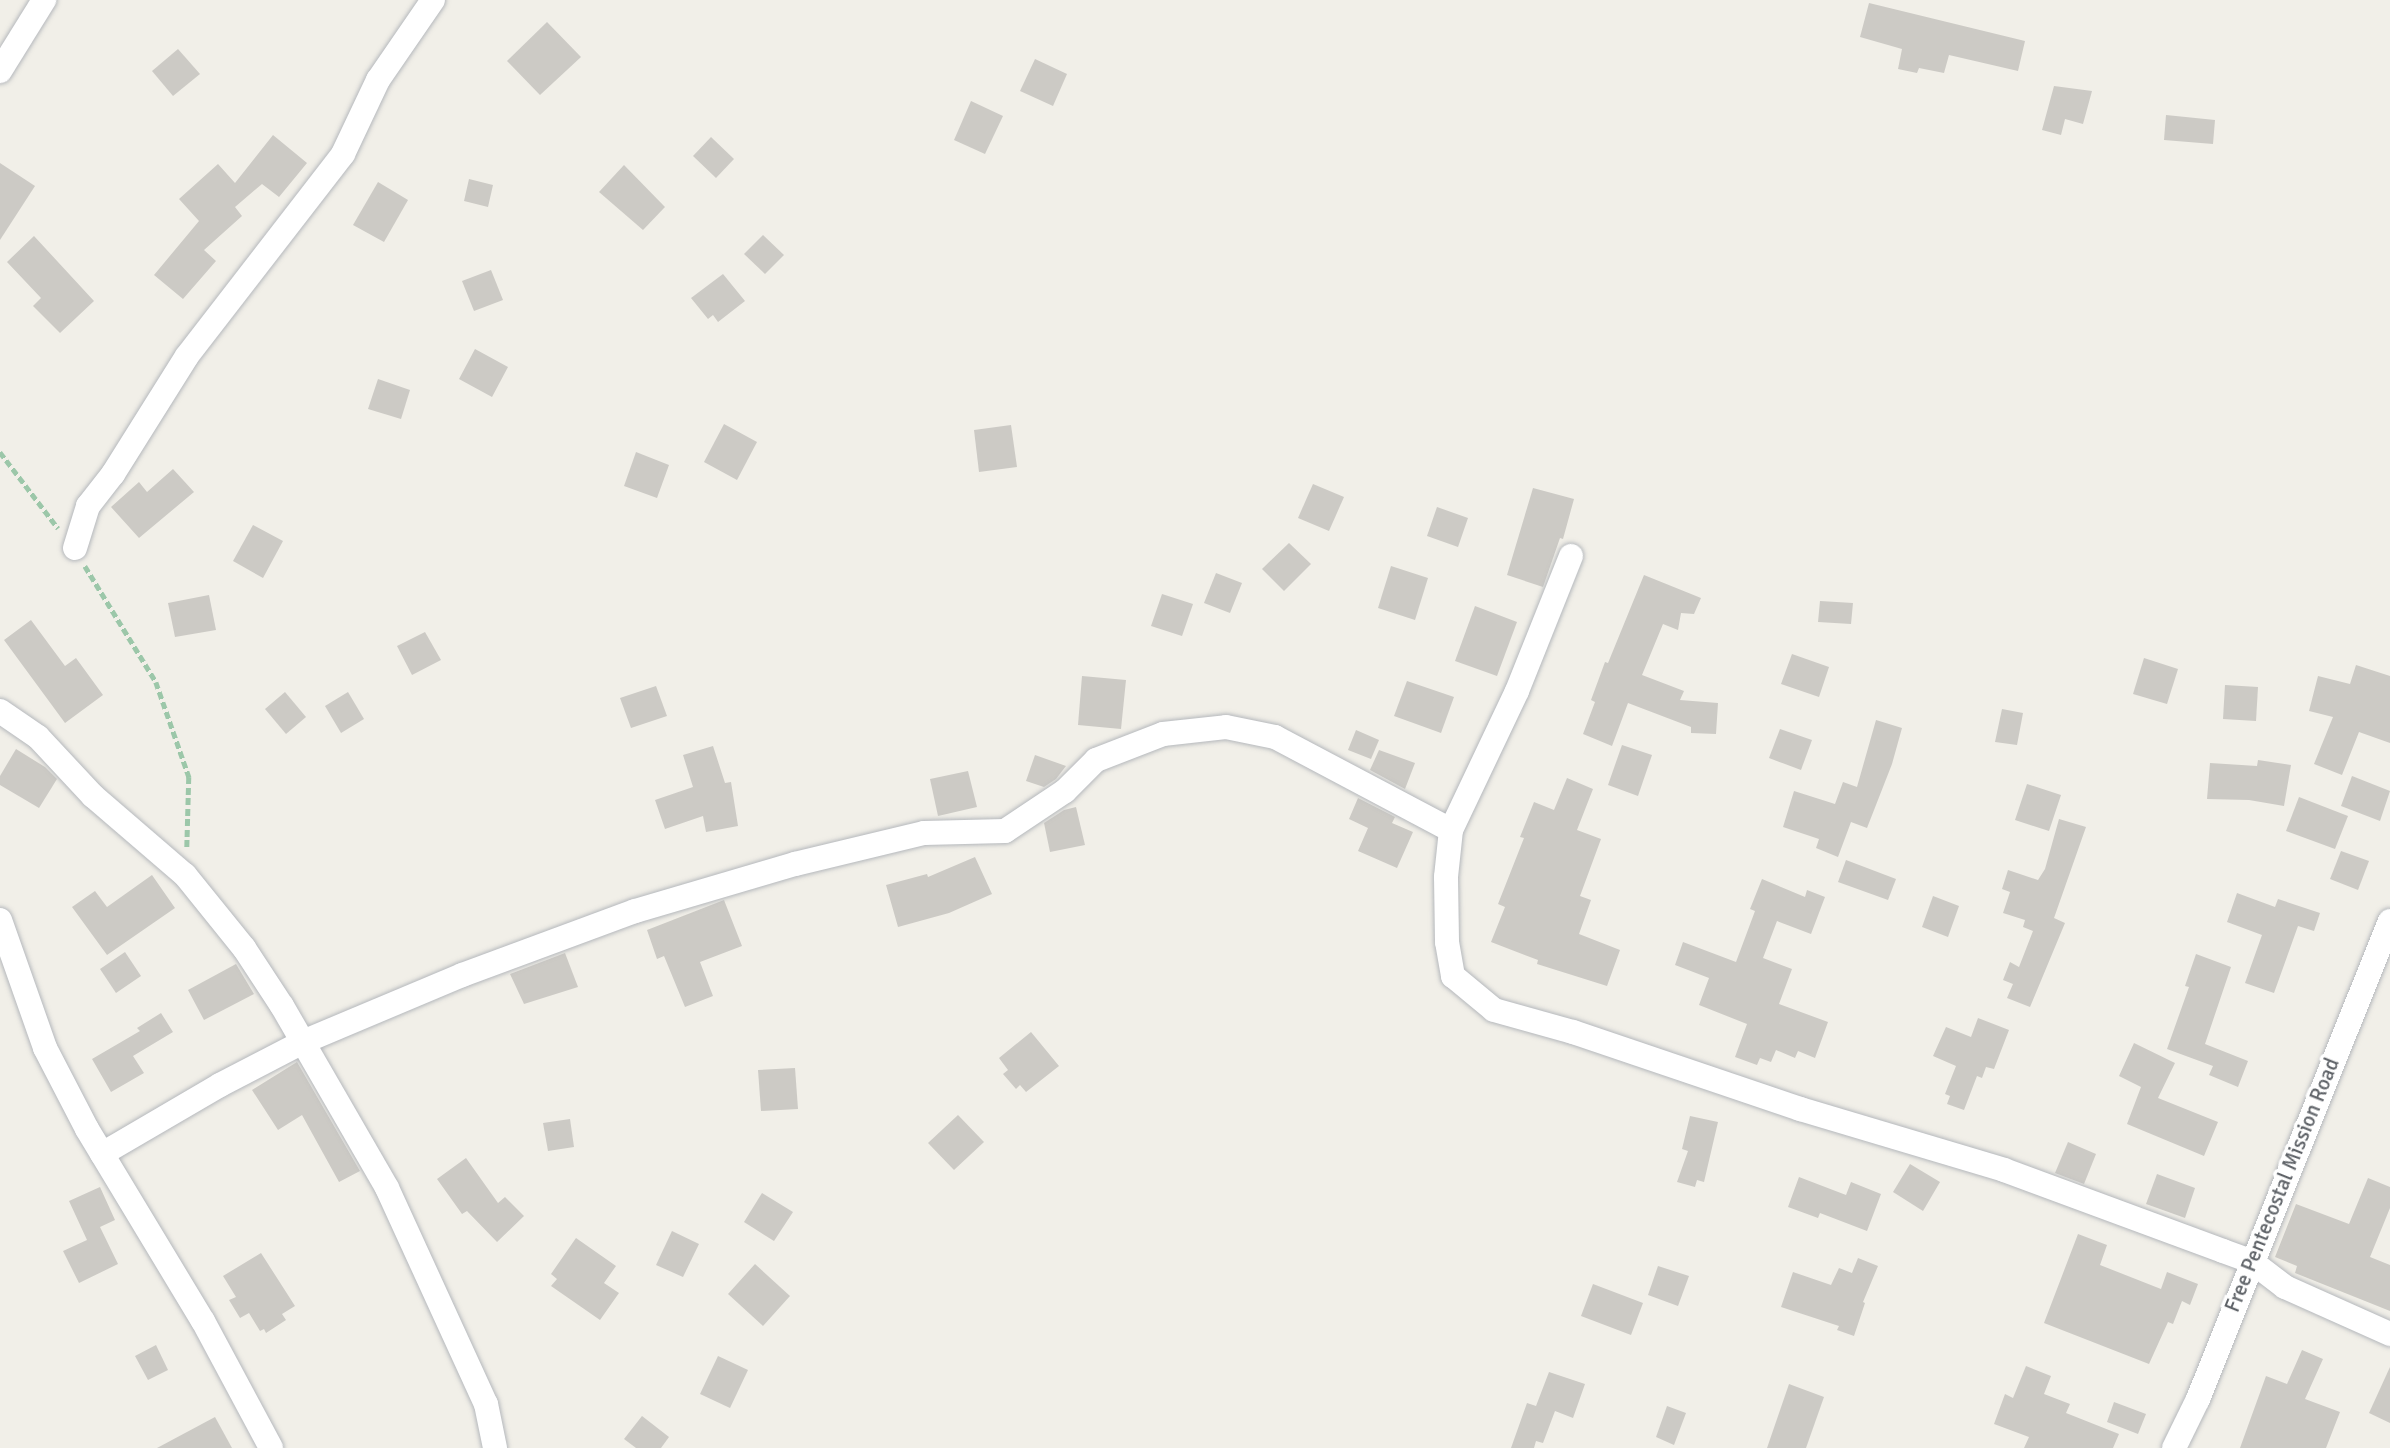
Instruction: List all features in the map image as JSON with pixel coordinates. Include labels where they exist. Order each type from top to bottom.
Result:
[{"type":"street","points":[[0,71],[44,0]]},
{"type":"street","points":[[75,548],[88,506],[113,474],[195,345],[343,153],[378,80],[433,0]]},
{"type":"street","points":[[1571,556],[1513,702],[1451,830],[1446,877],[1447,942],[1453,976],[1494,1010],[1573,1032],[1800,1109],[2004,1170],[2251,1261],[2285,1287],[2390,1334]]},
{"type":"street","points":[[0,711],[38,737],[93,796],[185,876],[244,948],[303,1042],[387,1188],[485,1404],[495,1448]]},
{"type":"street","points":[[102,1154],[220,1084],[303,1042],[462,975],[662,904],[795,864],[924,833],[1005,831],[1065,791],[1096,760],[1163,734],[1226,727],[1275,737],[1451,830]]},
{"type":"street","points":[[0,920],[45,1048],[102,1154],[203,1321],[271,1448]]},
{"type":"street","name":"Free Pentecostal Mission Road","points":[[2174,1448],[2198,1399],[2251,1261],[2390,921]]},
{"type":"path","points":[[0,452],[31,497],[75,548],[156,682],[189,777],[185,876]]},
{"type":"building","points":[[1869,3],[2025,41],[2018,71],[1949,55],[1944,73],[1919,68],[1917,73],[1898,69],[1902,49],[1860,37]]},
{"type":"building","points":[[547,22],[581,57],[540,95],[507,61]]},
{"type":"building","points":[[178,49],[200,74],[173,96],[152,71]]},
{"type":"building","points":[[1035,59],[1067,74],[1053,106],[1020,91]]},
{"type":"building","points":[[2054,86],[2092,91],[2083,124],[2065,119],[2061,135],[2042,130]]},
{"type":"building","points":[[971,101],[1003,116],[985,154],[954,140]]},
{"type":"building","points":[[2166,115],[2215,120],[2213,144],[2164,140]]},
{"type":"building","points":[[273,135],[307,163],[279,197],[262,184],[235,207],[242,216],[204,250],[216,261],[183,299],[154,275],[199,221],[179,199],[218,164],[235,183]]},
{"type":"building","points":[[711,137],[734,159],[716,178],[693,156]]},
{"type":"building","points":[[0,163],[35,186],[0,240]]},
{"type":"building","points":[[624,165],[665,207],[643,230],[599,192]]},
{"type":"building","points":[[469,179],[493,185],[488,207],[464,201]]},
{"type":"building","points":[[378,182],[408,200],[384,242],[353,225]]},
{"type":"building","points":[[763,235],[784,255],[765,274],[744,254]]},
{"type":"building","points":[[34,236],[94,301],[60,333],[33,306],[41,298],[7,262]]},
{"type":"building","points":[[491,270],[503,300],[474,311],[462,281]]},
{"type":"building","points":[[723,274],[745,301],[718,322],[713,315],[708,319],[691,298]]},
{"type":"building","points":[[475,349],[508,367],[492,397],[459,379]]},
{"type":"building","points":[[378,379],[410,390],[401,419],[368,409]]},
{"type":"building","points":[[724,424],[757,442],[737,480],[704,462]]},
{"type":"building","points":[[1011,425],[1017,467],[979,472],[974,430]]},
{"type":"building","points":[[636,452],[669,465],[657,498],[624,486]]},
{"type":"building","points":[[173,469],[194,492],[139,538],[111,507],[139,482],[147,492]]},
{"type":"building","points":[[1313,484],[1344,497],[1329,531],[1298,518]]},
{"type":"building","points":[[1533,488],[1574,499],[1563,539],[1560,538],[1543,587],[1507,575]]},
{"type":"building","points":[[1437,507],[1468,518],[1458,547],[1427,536]]},
{"type":"building","points":[[253,525],[283,541],[263,578],[233,561]]},
{"type":"building","points":[[1289,543],[1311,564],[1284,591],[1262,569]]},
{"type":"building","points":[[1391,566],[1428,578],[1415,620],[1378,608]]},
{"type":"building","points":[[1216,573],[1242,583],[1230,613],[1204,603]]},
{"type":"building","points":[[1644,575],[1701,598],[1694,614],[1681,613],[1678,630],[1663,624],[1642,675],[1684,691],[1680,700],[1718,703],[1716,734],[1691,733],[1691,727],[1628,703],[1612,746],[1583,734],[1595,702],[1591,700],[1605,662],[1608,663]]},
{"type":"building","points":[[1162,594],[1193,604],[1182,636],[1151,626]]},
{"type":"building","points":[[209,595],[216,630],[175,637],[168,603]]},
{"type":"building","points":[[1820,601],[1853,603],[1851,624],[1818,622]]},
{"type":"building","points":[[1475,606],[1517,622],[1497,676],[1455,661]]},
{"type":"building","points":[[31,620],[65,666],[76,658],[103,695],[65,723],[4,640]]},
{"type":"building","points":[[425,632],[441,660],[412,675],[397,646]]},
{"type":"building","points":[[1792,654],[1829,667],[1819,697],[1781,684]]},
{"type":"building","points":[[2144,658],[2178,669],[2167,704],[2133,694]]},
{"type":"building","points":[[2356,665],[2390,676],[2390,743],[2359,732],[2342,775],[2314,764],[2333,717],[2309,711],[2318,676],[2350,684]]},
{"type":"building","points":[[1082,676],[1126,680],[1121,729],[1078,725]]},
{"type":"building","points":[[1407,681],[1454,697],[1441,733],[1394,716]]},
{"type":"building","points":[[2225,685],[2258,687],[2256,721],[2223,719]]},
{"type":"building","points":[[656,686],[667,716],[631,728],[620,698]]},
{"type":"building","points":[[285,692],[306,717],[286,734],[265,709]]},
{"type":"building","points":[[348,692],[364,719],[341,733],[325,706]]},
{"type":"building","points":[[2002,709],[2023,713],[2017,745],[1995,742]]},
{"type":"building","points":[[1876,720],[1902,728],[1892,764],[1867,828],[1851,822],[1838,857],[1816,848],[1819,839],[1783,827],[1794,791],[1835,804],[1843,782],[1857,787]]},
{"type":"building","points":[[1780,729],[1812,740],[1801,770],[1769,758]]},
{"type":"building","points":[[1356,730],[1379,740],[1371,759],[1348,750]]},
{"type":"building","points":[[1622,745],[1652,755],[1638,796],[1608,785]]},
{"type":"building","points":[[713,746],[725,783],[731,782],[738,826],[706,832],[703,816],[665,829],[655,800],[693,787],[683,755]]},
{"type":"building","points":[[16,749],[45,767],[57,779],[39,808],[0,785],[0,776]]},
{"type":"building","points":[[1379,750],[1415,763],[1405,789],[1370,770]]},
{"type":"building","points":[[1035,755],[1066,766],[1056,779],[1044,787],[1026,781]]},
{"type":"building","points":[[2258,760],[2291,765],[2284,806],[2249,800],[2207,799],[2210,763],[2257,766]]},
{"type":"building","points":[[968,771],[977,807],[938,816],[930,779]]},
{"type":"building","points":[[2352,776],[2390,791],[2380,821],[2341,806]]},
{"type":"building","points":[[1567,778],[1593,789],[1577,830],[1601,839],[1580,896],[1591,900],[1579,934],[1620,950],[1607,986],[1537,964],[1538,960],[1491,942],[1505,907],[1498,904],[1524,838],[1520,837],[1534,802],[1554,810]]},
{"type":"building","points":[[2027,784],[2061,795],[2049,831],[2015,820]]},
{"type":"building","points":[[2299,797],[2348,816],[2335,849],[2286,831]]},
{"type":"building","points":[[1358,798],[1395,817],[1392,823],[1413,832],[1397,868],[1358,851],[1368,828],[1349,819]]},
{"type":"building","points":[[1076,807],[1085,845],[1050,852],[1044,823],[1064,810]]},
{"type":"building","points":[[2059,819],[2086,827],[2054,918],[2065,923],[2030,1007],[2007,998],[2013,984],[2003,980],[2010,962],[2019,967],[2033,931],[2023,927],[2025,920],[2003,913],[2010,892],[2002,889],[2008,870],[2038,880],[2045,869]]},
{"type":"building","points":[[2341,851],[2369,861],[2358,890],[2330,879]]},
{"type":"building","points":[[975,857],[992,894],[949,913],[898,927],[886,885],[927,874],[928,877]]},
{"type":"building","points":[[1846,860],[1896,879],[1888,900],[1838,882]]},
{"type":"building","points":[[152,875],[175,908],[107,955],[72,907],[95,891],[107,907]]},
{"type":"building","points":[[1762,879],[1805,897],[1807,890],[1825,897],[1811,934],[1777,921],[1763,958],[1792,969],[1779,1004],[1828,1022],[1815,1058],[1798,1051],[1795,1058],[1776,1050],[1771,1062],[1760,1058],[1757,1065],[1735,1057],[1747,1024],[1699,1005],[1709,978],[1675,965],[1683,942],[1736,962],[1755,911],[1750,909]]},
{"type":"building","points":[[2237,893],[2275,907],[2278,899],[2320,913],[2314,931],[2298,926],[2274,993],[2245,983],[2262,935],[2227,922]]},
{"type":"building","points":[[1933,896],[1959,906],[1948,937],[1922,927]]},
{"type":"building","points":[[724,900],[742,946],[700,962],[713,996],[685,1007],[664,956],[657,959],[647,930]]},
{"type":"building","points":[[125,952],[141,976],[116,993],[100,969]]},
{"type":"building","points":[[565,953],[578,987],[524,1004],[510,974]]},
{"type":"building","points":[[2196,954],[2231,967],[2205,1044],[2248,1061],[2238,1087],[2209,1075],[2213,1066],[2167,1049],[2189,987],[2185,986]]},
{"type":"building","points":[[236,964],[254,994],[204,1020],[188,990]]},
{"type":"building","points":[[161,1013],[173,1032],[133,1056],[144,1073],[111,1092],[92,1059],[140,1031],[137,1028]]},
{"type":"building","points":[[1978,1018],[2009,1030],[1994,1069],[1986,1067],[1982,1078],[1977,1076],[1964,1110],[1947,1104],[1950,1096],[1945,1094],[1956,1066],[1933,1056],[1946,1027],[1971,1037]]},
{"type":"building","points":[[1031,1032],[1059,1066],[1026,1092],[1020,1085],[1016,1089],[1003,1074],[1008,1070],[999,1058]]},
{"type":"building","points":[[2134,1043],[2175,1063],[2158,1098],[2218,1122],[2204,1156],[2127,1124],[2141,1087],[2119,1076]]},
{"type":"building","points":[[297,1062],[360,1171],[339,1182],[302,1115],[278,1130],[252,1090]]},
{"type":"building","points":[[795,1068],[798,1109],[761,1111],[758,1070]]},
{"type":"building","points":[[958,1115],[984,1142],[954,1170],[928,1143]]},
{"type":"building","points":[[1690,1116],[1718,1122],[1704,1182],[1697,1180],[1695,1187],[1677,1182],[1688,1151],[1682,1149]]},
{"type":"building","points":[[570,1119],[574,1147],[548,1151],[543,1123]]},
{"type":"building","points":[[2068,1142],[2096,1154],[2084,1184],[2055,1173]]},
{"type":"building","points":[[466,1158],[498,1203],[505,1197],[524,1216],[497,1242],[467,1211],[462,1214],[437,1179]]},
{"type":"building","points":[[1910,1164],[1940,1182],[1923,1211],[1893,1192]]},
{"type":"building","points":[[2157,1174],[2195,1188],[2185,1218],[2146,1204]]},
{"type":"building","points":[[1799,1177],[1846,1195],[1851,1182],[1881,1194],[1867,1231],[1820,1213],[1818,1218],[1788,1207]]},
{"type":"building","points":[[2368,1178],[2390,1187],[2390,1208],[2370,1257],[2390,1265],[2390,1311],[2295,1273],[2297,1266],[2275,1257],[2296,1204],[2349,1224]]},
{"type":"building","points":[[100,1187],[115,1220],[100,1227],[118,1264],[79,1283],[63,1251],[87,1240],[69,1201]]},
{"type":"building","points":[[762,1193],[793,1212],[774,1241],[744,1222]]},
{"type":"building","points":[[672,1231],[699,1244],[683,1277],[656,1265]]},
{"type":"building","points":[[2078,1234],[2107,1245],[2100,1265],[2161,1289],[2167,1272],[2198,1284],[2190,1305],[2182,1301],[2173,1324],[2168,1322],[2149,1364],[2044,1323]]},
{"type":"building","points":[[576,1238],[616,1266],[604,1283],[619,1293],[600,1320],[551,1286],[557,1279],[551,1274]]},
{"type":"building","points":[[261,1253],[295,1306],[282,1314],[286,1320],[266,1333],[264,1329],[260,1331],[249,1313],[240,1318],[229,1300],[236,1297],[223,1276]]},
{"type":"building","points":[[1858,1258],[1878,1266],[1863,1302],[1865,1303],[1854,1336],[1837,1330],[1839,1326],[1781,1307],[1793,1272],[1831,1285],[1839,1268],[1852,1273]]},
{"type":"building","points":[[755,1264],[790,1296],[763,1326],[728,1294]]},
{"type":"building","points":[[1658,1266],[1689,1276],[1678,1306],[1648,1295]]},
{"type":"building","points":[[1593,1284],[1643,1303],[1631,1335],[1581,1316]]},
{"type":"building","points":[[156,1345],[168,1370],[148,1380],[135,1356]]},
{"type":"building","points":[[2302,1350],[2323,1359],[2305,1399],[2340,1412],[2326,1448],[2240,1448],[2266,1376],[2287,1384]]},
{"type":"building","points":[[718,1356],[748,1370],[730,1408],[700,1394]]},
{"type":"building","points":[[2026,1366],[2051,1376],[2044,1394],[2070,1404],[2066,1413],[2119,1434],[2113,1448],[2024,1448],[2029,1437],[1994,1424],[2005,1394],[2013,1398]]},
{"type":"building","points":[[2390,1367],[2390,1423],[2369,1413]]},
{"type":"building","points":[[1549,1372],[1585,1384],[1573,1418],[1555,1411],[1543,1443],[1536,1441],[1534,1448],[1511,1448],[1527,1403],[1536,1406]]},
{"type":"building","points":[[1789,1384],[1824,1397],[1806,1448],[1767,1448]]},
{"type":"building","points":[[2114,1402],[2146,1414],[2138,1434],[2107,1422]]},
{"type":"building","points":[[1667,1406],[1686,1413],[1674,1445],[1656,1437]]},
{"type":"building","points":[[642,1416],[669,1437],[661,1448],[636,1448],[624,1439]]},
{"type":"building","points":[[215,1417],[232,1448],[157,1448]]}]
